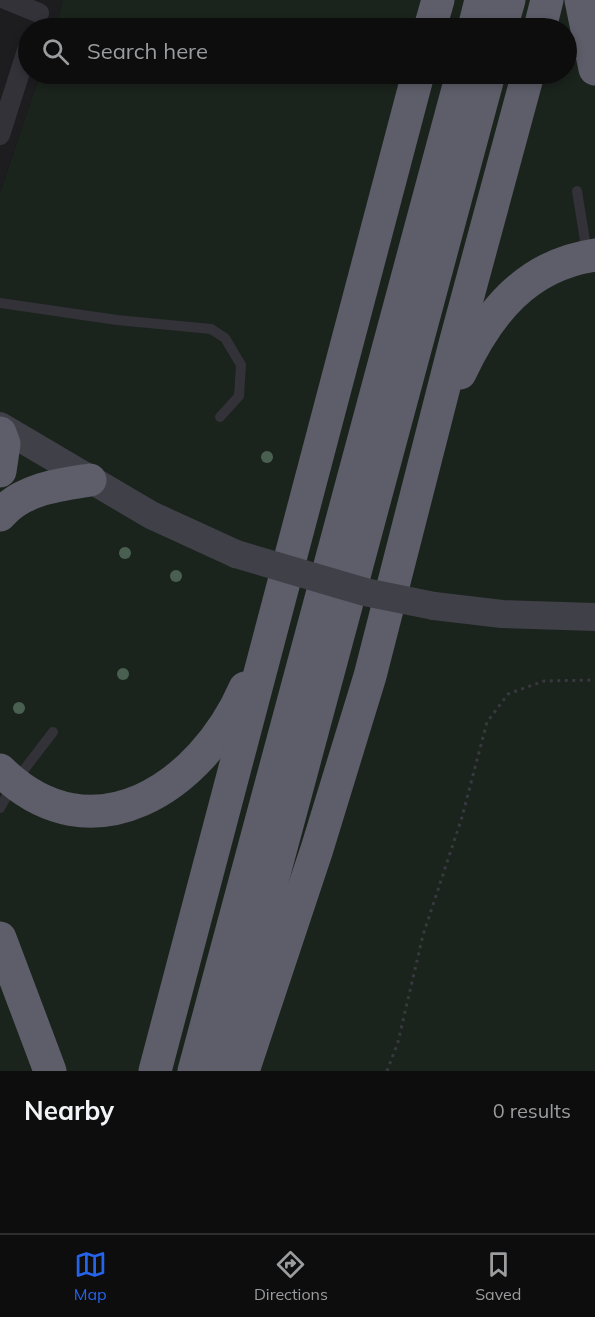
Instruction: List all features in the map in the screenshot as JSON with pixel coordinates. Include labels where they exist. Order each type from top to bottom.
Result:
[{"type":"highway","points":[[433,18],[438,0]]},
{"type":"highway","points":[[476,18],[481,0]]},
{"type":"highway","points":[[504,18],[509,0]]},
{"type":"highway","points":[[543,18],[548,0]]},
{"type":"highway","points":[[580,0],[595,69]]},
{"type":"highway","points":[[155,1071],[415,84]]},
{"type":"highway","points":[[194,1071],[459,84]]},
{"type":"highway","points":[[222,1071],[486,84]]},
{"type":"highway","points":[[243,1071],[341,774],[525,84]]},
{"type":"highway","points":[[422,476],[453,389],[472,348],[491,318],[517,289],[546,269],[591,256]]},
{"type":"highway","points":[[0,433],[4,444],[0,471]]},
{"type":"highway","points":[[0,515],[9,505],[28,494],[90,480]]},
{"type":"highway","points":[[4,788],[68,809],[96,811],[124,807],[163,790],[204,756],[222,730],[244,692],[274,620]]},
{"type":"highway","points":[[0,938],[50,1071]]},
{"type":"main road","points":[[0,426],[160,519],[236,554],[365,592],[434,606],[502,614],[595,616]]},
{"type":"street","points":[[7,0],[39,14]]},
{"type":"street","points":[[0,135],[18,78]]},
{"type":"lane","points":[[578,191],[591,256]]},
{"type":"lane","points":[[0,303],[117,320],[211,329],[225,338],[241,365],[238,396],[220,417]]},
{"type":"lane","points":[[4,788],[53,732]]},
{"type":"path","points":[[387,1071],[398,1042],[423,935],[462,817],[487,722],[508,694],[544,681],[595,680]]},
{"type":"shaded area","points":[[0,0],[63,0],[58,18],[18,18],[18,84],[37,84],[0,192]]},
{"type":"shaded area","points":[[63,0],[595,0],[595,1071],[0,1071],[0,192],[37,84],[577,84],[577,18],[58,18]]}]
